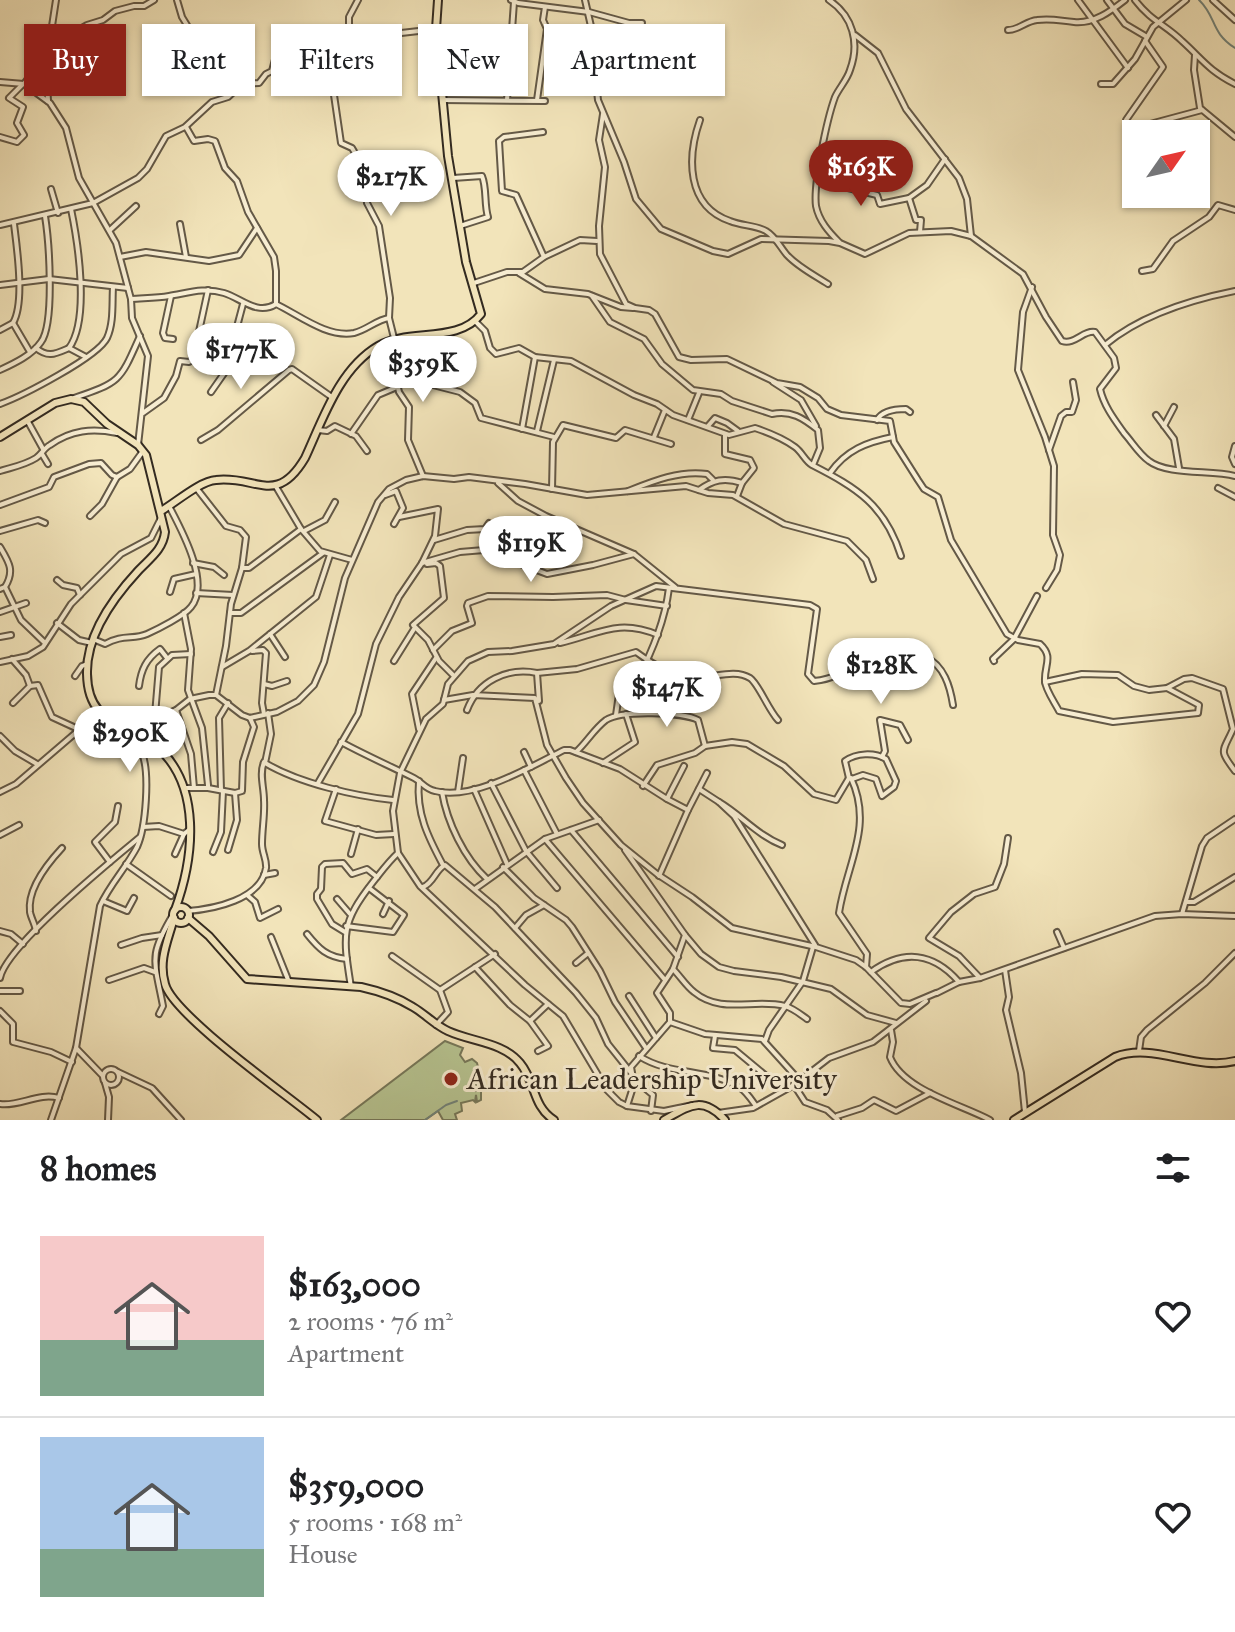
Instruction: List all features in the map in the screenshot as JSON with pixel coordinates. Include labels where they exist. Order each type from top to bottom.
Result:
[{"type":"main road","points":[[436,24],[438,0]]},
{"type":"main road","points":[[161,513],[215,480],[233,480],[258,486],[286,481],[299,469],[333,398],[358,362],[379,345],[394,338],[449,331],[475,321],[481,314],[466,262],[448,156],[443,96]]},
{"type":"main road","points":[[0,437],[45,407],[71,399],[89,405],[140,448],[148,460],[165,532],[162,546],[127,583],[92,641],[87,664],[90,692],[107,719],[148,740],[160,750],[173,767],[182,788],[192,828],[182,883],[166,934],[162,964],[166,988],[172,1001],[317,1120]]},
{"type":"main road","points":[[182,883],[187,912],[247,979],[351,987],[378,991],[396,998],[450,1032],[513,1056],[526,1072],[540,1109],[554,1120]]},
{"type":"main road","points":[[174,914],[187,912]]},
{"type":"main road","points":[[166,934],[182,923],[187,912]]},
{"type":"main road","points":[[174,914],[182,923]]},
{"type":"main road","points":[[1014,1120],[1115,1057],[1139,1051],[1207,1063],[1235,1061]]},
{"type":"main road","points":[[664,1120],[694,1105],[706,1105],[725,1120]]},
{"type":"street","points":[[53,24],[56,0]]},
{"type":"street","points":[[137,0],[140,6]]},
{"type":"street","points":[[91,24],[115,11],[154,0]]},
{"type":"street","points":[[177,0],[186,24]]},
{"type":"street","points":[[350,24],[350,14],[358,0]]},
{"type":"street","points":[[585,0],[596,48],[596,90],[603,114],[636,199],[661,229],[713,251],[728,254],[753,242],[775,239],[840,243],[865,254],[899,236],[920,232],[951,231],[971,236],[1015,265],[1032,287],[1062,341],[1070,342],[1094,331],[1105,345],[1114,358],[1116,368],[1102,384],[1101,393],[1114,420],[1141,454],[1155,465],[1165,468],[1235,476]]},
{"type":"street","points":[[829,0],[847,17],[855,35],[878,53],[906,109],[963,186],[971,236]]},
{"type":"street","points":[[1078,0],[1128,68]]},
{"type":"street","points":[[1107,0],[1132,30],[1146,39],[1163,67],[1126,120],[1127,125],[1135,128],[1202,110]]},
{"type":"street","points":[[1008,30],[1035,20],[1054,18],[1079,22],[1093,19],[1125,0]]},
{"type":"street","points":[[1135,0],[1157,24],[1184,42],[1212,72],[1235,84]]},
{"type":"street","points":[[1101,84],[1111,86],[1128,68],[1157,24],[1186,0]]},
{"type":"street","points":[[1213,0],[1235,20]]},
{"type":"street","points":[[507,100],[512,1],[642,23]]},
{"type":"street","points":[[537,100],[547,29],[543,20],[545,7]]},
{"type":"street","points":[[840,243],[829,232],[816,208],[821,161],[836,94],[851,70],[855,35]]},
{"type":"street","points":[[1195,55],[1196,87],[1202,110],[1235,137]]},
{"type":"street","points":[[0,225],[93,203],[138,178],[147,169],[166,136],[185,127],[212,102],[228,97],[239,85],[259,83],[271,71]]},
{"type":"street","points":[[0,82],[24,84]]},
{"type":"street","points":[[0,137],[17,142],[24,135],[17,123],[23,107],[9,98],[24,84]]},
{"type":"street","points":[[41,96],[48,101],[66,128],[75,168],[110,230],[131,299],[132,318],[148,362],[140,448],[130,469],[117,477],[102,504],[90,516]]},
{"type":"street","points":[[48,96],[48,101]]},
{"type":"street","points":[[334,96],[341,143],[352,148],[363,167],[367,203],[380,230],[390,292],[389,318],[394,338],[397,387],[410,410],[408,440],[423,476]]},
{"type":"street","points":[[443,100],[545,101]]},
{"type":"street","points":[[603,114],[599,140],[605,167],[598,242],[609,275],[626,304],[635,308]]},
{"type":"street","points":[[700,120],[691,165],[692,180],[703,202],[718,216],[761,229],[775,239],[795,263],[828,284]]},
{"type":"street","points":[[185,127],[194,141],[210,139],[217,143],[225,168],[237,181],[248,212],[275,261],[276,304]]},
{"type":"street","points":[[543,132],[504,137],[499,141],[502,191],[516,195],[525,221],[544,257]]},
{"type":"street","points":[[821,161],[848,188],[877,195],[880,204],[909,198],[927,185],[945,159]]},
{"type":"street","points":[[453,178],[482,176],[484,180],[488,217],[460,226]]},
{"type":"street","points":[[51,189],[58,213]]},
{"type":"street","points":[[909,198],[916,220],[921,220],[920,232]]},
{"type":"street","points":[[1142,271],[1153,269],[1173,241],[1209,217],[1218,205],[1235,210]]},
{"type":"street","points":[[110,230],[136,206]]},
{"type":"street","points":[[36,348],[47,356],[69,348],[75,336],[80,281],[71,209]]},
{"type":"street","points":[[0,370],[30,353],[45,334],[49,245],[45,216]]},
{"type":"street","points":[[0,330],[13,323],[17,311],[14,224]]},
{"type":"street","points":[[180,224],[186,257]]},
{"type":"street","points":[[120,257],[146,252],[209,261],[236,257],[258,228]]},
{"type":"street","points":[[519,273],[580,240],[598,242]]},
{"type":"street","points":[[474,283],[507,272],[519,273],[545,289],[592,296],[626,308],[644,308],[655,314],[679,357],[691,360],[722,358],[772,381],[801,400],[818,430],[820,448],[813,465]]},
{"type":"street","points":[[0,285],[49,279],[128,288]]},
{"type":"street","points":[[0,404],[60,373],[102,346],[109,334],[113,287]]},
{"type":"street","points":[[1032,287],[1023,312],[1018,370],[1054,466],[1053,535],[1060,555],[1057,570],[1046,588]]},
{"type":"street","points":[[131,299],[208,290],[225,293],[243,304],[266,308],[276,304],[318,326],[346,333],[389,318]]},
{"type":"street","points":[[141,415],[164,398],[180,361],[190,362],[193,359],[208,290]]},
{"type":"street","points":[[1105,345],[1123,329],[1188,301],[1235,291]]},
{"type":"street","points":[[171,296],[163,333],[165,338],[173,339]]},
{"type":"street","points":[[592,296],[610,322],[639,335],[662,364],[686,386],[699,392],[721,394],[764,412],[801,416],[818,430]]},
{"type":"street","points":[[211,392],[228,363],[243,304]]},
{"type":"street","points":[[475,321],[485,331],[490,348],[496,354],[519,348],[535,357],[563,359],[665,410],[725,434],[732,435],[751,428],[794,446],[813,465],[872,502],[895,538],[901,556]]},
{"type":"street","points":[[13,323],[30,353]]},
{"type":"street","points":[[71,399],[107,387],[117,380],[126,368],[140,336]]},
{"type":"street","points":[[69,348],[86,357]]},
{"type":"street","points":[[393,355],[422,358],[421,382],[460,392],[475,403],[481,418],[554,437]]},
{"type":"street","points":[[522,429],[535,357]]},
{"type":"street","points":[[537,432],[554,360]]},
{"type":"street","points":[[201,440],[218,430],[292,369],[333,398]]},
{"type":"street","points":[[772,381],[795,385],[814,395],[827,409],[841,415],[890,421],[893,437],[924,489],[938,497],[951,540],[1007,634],[1014,639],[1040,644],[1045,649],[1049,661],[1045,682],[1055,704],[1066,714],[1113,722],[1198,713],[1199,705],[1167,688]]},
{"type":"street","points":[[1049,450],[1061,416],[1072,412],[1076,400],[1073,382]]},
{"type":"street","points":[[351,434],[373,401],[383,392],[397,387]]},
{"type":"street","points":[[688,420],[699,392]]},
{"type":"street","points":[[801,400],[814,395]]},
{"type":"street","points":[[1164,426],[1174,407]]},
{"type":"street","points":[[877,420],[880,415],[894,410],[906,409],[910,412]]},
{"type":"street","points":[[654,437],[665,410]]},
{"type":"street","points":[[1156,415],[1174,439],[1179,468]]},
{"type":"street","points":[[708,426],[715,418],[738,432]]},
{"type":"street","points":[[27,420],[48,464]]},
{"type":"street","points":[[552,489],[554,437],[563,425],[616,438],[625,430],[671,444]]},
{"type":"street","points":[[318,430],[327,431],[335,426],[356,436],[367,451]]},
{"type":"street","points":[[0,471],[23,464],[49,445],[83,430],[95,428],[119,433]]},
{"type":"street","points":[[725,434],[725,454],[750,460],[754,468],[736,497]]},
{"type":"street","points":[[830,473],[859,446],[879,438],[893,437]]},
{"type":"street","points":[[1235,446],[1232,457],[1235,464]]},
{"type":"street","points":[[0,505],[49,487],[54,477],[93,462],[101,463],[117,477]]},
{"type":"street","points":[[622,493],[651,481],[695,472],[707,474],[713,480]]},
{"type":"street","points":[[122,726],[128,718],[136,715],[162,716],[190,699],[216,695],[250,718],[298,701],[314,685],[324,662],[345,578],[383,496],[406,480],[423,476],[469,477],[577,495],[680,486],[736,497],[784,524],[847,541],[866,560],[873,579]]},
{"type":"street","points":[[699,490],[713,480],[728,479],[742,483]]},
{"type":"street","points":[[496,482],[518,501],[546,516],[634,554],[678,589]]},
{"type":"street","points":[[275,485],[303,530],[323,553],[353,560]]},
{"type":"street","points":[[1218,488],[1235,497]]},
{"type":"street","points":[[197,489],[226,526],[240,530],[246,536],[216,695]]},
{"type":"street","points":[[383,496],[394,491],[398,493],[403,508],[394,524]]},
{"type":"street","points":[[242,568],[249,568],[303,530],[325,520],[335,502]]},
{"type":"street","points":[[57,623],[79,640],[105,644],[117,637],[145,635],[184,613],[194,603],[196,574],[184,535],[169,506]]},
{"type":"street","points":[[318,783],[358,714],[376,644],[399,597],[434,540],[438,509],[399,517]]},
{"type":"street","points":[[0,662],[36,653],[80,595],[121,554],[151,538],[161,513]]},
{"type":"street","points":[[0,531],[38,520],[45,523]]},
{"type":"street","points":[[434,540],[467,530],[485,529],[489,523]]},
{"type":"street","points":[[0,547],[11,569],[11,576],[3,588],[24,623],[45,643]]},
{"type":"street","points":[[422,564],[460,552],[484,550],[535,570],[553,573],[634,554]]},
{"type":"street","points":[[230,613],[241,613],[323,553]]},
{"type":"street","points":[[221,668],[249,651],[316,597],[330,555]]},
{"type":"street","points":[[193,563],[214,567],[224,575]]},
{"type":"street","points":[[394,661],[414,629],[415,622],[441,602],[445,594],[438,564],[422,564]]},
{"type":"street","points":[[170,592],[174,579],[196,574]]},
{"type":"street","points":[[57,580],[63,585],[77,588],[80,595]]},
{"type":"street","points":[[555,643],[623,599],[653,587],[815,607],[818,612],[808,674],[810,678],[820,680],[836,676],[874,653],[898,647],[909,649],[935,662],[951,689],[953,705]]},
{"type":"street","points":[[616,715],[622,678],[636,680],[647,661],[667,606],[669,588]]},
{"type":"street","points":[[196,593],[233,595]]},
{"type":"street","points":[[433,650],[448,634],[472,623],[467,606],[482,596],[607,595],[667,606]]},
{"type":"street","points":[[994,661],[1014,639],[1037,596]]},
{"type":"street","points":[[0,612],[26,603]]},
{"type":"street","points":[[184,613],[191,654],[190,699],[202,728],[208,788]]},
{"type":"street","points":[[658,635],[636,626],[609,628],[555,643],[479,654],[453,675],[444,700],[426,719],[419,732],[400,773],[393,800],[394,834],[398,853],[420,886],[568,1023],[607,1090],[619,1102],[651,1111],[694,1105]]},
{"type":"street","points":[[414,629],[428,640],[436,657],[453,675]]},
{"type":"street","points":[[270,634],[285,657]]},
{"type":"street","points":[[0,637],[11,635]]},
{"type":"street","points":[[139,686],[142,669],[156,652],[160,649],[167,658]]},
{"type":"street","points":[[187,912],[206,910],[247,895],[264,875],[265,800],[261,774],[271,734],[264,684],[266,653],[263,650],[249,651]]},
{"type":"street","points":[[467,710],[473,695],[499,676],[577,669],[636,652],[652,665],[681,675],[703,677],[733,674],[748,677],[757,685],[761,697],[778,720]]},
{"type":"street","points":[[155,716],[158,672],[167,658],[176,654],[191,654]]},
{"type":"street","points":[[419,732],[412,694],[436,657]]},
{"type":"street","points":[[12,659],[26,675],[30,686]]},
{"type":"street","points":[[75,676],[87,664]]},
{"type":"street","points":[[537,673],[542,732],[553,756],[583,803],[621,845],[685,935],[707,959],[719,967],[803,981],[838,992],[867,1015],[898,1023]]},
{"type":"street","points":[[1045,682],[1082,674],[1118,675],[1126,683],[1141,689],[1167,688],[1192,678],[1223,689],[1233,729],[1222,748],[1235,771]]},
{"type":"street","points":[[264,684],[272,686],[287,681]]},
{"type":"street","points":[[13,703],[30,686],[38,685],[52,717],[78,730]]},
{"type":"street","points":[[444,700],[473,695],[532,697],[539,704]]},
{"type":"street","points":[[213,852],[221,832],[219,718],[228,703]]},
{"type":"street","points":[[176,710],[191,754],[194,788]]},
{"type":"street","points":[[0,801],[1,792],[11,789],[100,712]]},
{"type":"street","points":[[603,763],[636,739],[626,714]]},
{"type":"street","points":[[576,752],[597,729],[616,715],[626,714],[696,718],[705,746]]},
{"type":"street","points":[[182,788],[208,788],[235,793],[242,789],[243,762],[254,727],[250,718]]},
{"type":"street","points":[[51,1120],[76,1048],[103,901],[126,864],[143,827],[143,756],[132,741],[107,719]]},
{"type":"street","points":[[882,757],[885,751],[880,720],[900,725],[908,740]]},
{"type":"street","points":[[0,736],[10,747],[37,764]]},
{"type":"street","points":[[341,742],[419,781],[429,790],[442,792],[474,789],[531,767],[564,750],[576,752],[620,769],[643,786],[688,810]]},
{"type":"street","points":[[643,786],[657,765],[695,753],[705,746],[732,742],[747,744],[784,766],[814,794],[836,800],[851,778],[863,775],[876,779],[882,796],[894,787],[896,781],[882,757],[861,755],[849,758],[844,766],[851,778],[857,792],[860,816],[859,844],[843,888],[839,913],[867,954],[866,967]]},
{"type":"street","points":[[524,752],[531,767]]},
{"type":"street","points":[[458,792],[463,758]]},
{"type":"street","points":[[264,762],[291,776],[393,800]]},
{"type":"street","points":[[667,799],[684,766]]},
{"type":"street","points":[[524,770],[557,834]]},
{"type":"street","points":[[659,876],[707,773]]},
{"type":"street","points":[[419,781],[418,808],[443,866]]},
{"type":"street","points":[[491,783],[526,851],[557,888]]},
{"type":"street","points":[[844,787],[857,792]]},
{"type":"street","points":[[336,788],[325,820],[380,836],[394,834]]},
{"type":"street","points":[[474,789],[505,866],[544,905],[566,920],[600,971],[615,1002],[647,1048]]},
{"type":"street","points":[[699,789],[732,810],[756,831],[782,845]]},
{"type":"street","points":[[442,792],[449,822],[478,870],[487,879]]},
{"type":"street","points":[[228,850],[237,820],[235,793]]},
{"type":"street","points":[[719,802],[734,816],[815,947]]},
{"type":"street","points":[[110,862],[95,842],[115,822],[118,806]]},
{"type":"street","points":[[1182,914],[1202,846],[1207,838],[1235,819]]},
{"type":"street","points":[[475,889],[545,839],[599,820]]},
{"type":"street","points":[[0,835],[19,825]]},
{"type":"street","points":[[143,827],[159,826],[184,834]]},
{"type":"street","points":[[175,854],[184,834],[192,828]]},
{"type":"street","points":[[351,854],[358,829]]},
{"type":"street","points":[[571,830],[678,957]]},
{"type":"street","points":[[0,978],[2,966],[64,902],[141,835]]},
{"type":"street","points":[[980,978],[959,956],[929,938],[951,912],[974,894],[995,887],[1004,864],[1008,838]]},
{"type":"street","points":[[545,839],[665,980]]},
{"type":"street","points":[[621,845],[732,928],[856,960],[901,1003],[910,1004],[959,982],[1005,970],[1155,916],[1235,916]]},
{"type":"street","points":[[36,931],[30,913],[32,897],[37,884],[62,848]]},
{"type":"street","points":[[351,987],[346,929],[350,914],[398,853]]},
{"type":"street","points":[[368,888],[405,916],[393,932],[346,929],[332,924],[317,899],[325,864],[343,863],[352,874],[367,869],[377,877]]},
{"type":"street","points":[[126,864],[171,896]]},
{"type":"street","points":[[420,886],[428,885],[443,866]]},
{"type":"street","points":[[443,866],[448,866],[475,889],[586,1004],[608,1044],[653,1095],[651,1111]]},
{"type":"street","points":[[264,875],[275,873]]},
{"type":"street","points":[[1186,902],[1194,902],[1235,877]]},
{"type":"street","points":[[247,895],[255,902],[261,919],[278,909]]},
{"type":"street","points":[[103,901],[127,911],[134,898]]},
{"type":"street","points":[[337,899],[350,914]]},
{"type":"street","points":[[383,914],[389,901]]},
{"type":"street","points":[[515,928],[526,915],[544,905]]},
{"type":"street","points":[[0,931],[11,934],[23,944]]},
{"type":"street","points":[[1057,932],[1065,949]]},
{"type":"street","points":[[121,945],[166,934]]},
{"type":"street","points":[[159,1014],[163,1006],[155,972],[155,946],[166,934]]},
{"type":"street","points":[[309,934],[331,957],[347,959]]},
{"type":"street","points":[[627,1106],[634,1077],[631,1067],[670,1022],[670,1013],[657,993],[673,969],[685,935]]},
{"type":"street","points":[[271,937],[290,984]]},
{"type":"street","points":[[765,1041],[769,1030],[803,981],[815,947]]},
{"type":"street","points":[[1139,1051],[1141,1037],[1147,1030],[1205,983],[1235,953]]},
{"type":"street","points":[[440,990],[495,954]]},
{"type":"street","points":[[576,963],[587,954]]},
{"type":"street","points":[[392,956],[440,990],[448,1012],[436,1025]]},
{"type":"street","points":[[871,972],[892,960],[922,957],[943,967],[959,982]]},
{"type":"street","points":[[475,967],[502,998],[530,1021],[548,1044],[547,1048],[538,1051]]},
{"type":"street","points":[[109,980],[144,968],[155,972]]},
{"type":"street","points":[[673,969],[695,993],[708,1000],[728,1006],[787,1006],[807,1019]]},
{"type":"street","points":[[1005,970],[1009,997],[1006,1010],[1021,1073],[1025,1114]]},
{"type":"street","points":[[0,991],[20,991]]},
{"type":"street","points":[[718,1113],[756,1106],[794,1085],[829,1058],[873,1042],[936,993]]},
{"type":"street","points":[[629,996],[656,1038]]},
{"type":"street","points":[[530,1021],[548,1004]]},
{"type":"street","points":[[0,1011],[13,1024],[13,1042],[51,1052],[72,1062]]},
{"type":"street","points":[[670,1022],[715,1036],[756,1037],[765,1041],[800,1081]]},
{"type":"street","points":[[891,1030],[893,1042],[890,1057],[903,1075],[930,1093],[990,1120]]},
{"type":"street","points":[[715,1036],[713,1048],[735,1050],[783,1090]]},
{"type":"street","points":[[76,1048],[110,1085],[133,1078]]},
{"type":"street","points":[[639,1056],[662,1068],[696,1073],[738,1086],[756,1106]]},
{"type":"street","points":[[94,1065],[113,1069],[152,1088],[181,1120]]},
{"type":"street","points":[[107,1070],[104,1079],[109,1097],[108,1120]]},
{"type":"street","points":[[109,1097],[117,1083],[118,1072]]},
{"type":"street","points":[[794,1085],[805,1102],[837,1118],[874,1100],[896,1111],[930,1093]]},
{"type":"street","points":[[0,1104],[50,1096],[59,1098]]},
{"type":"green space","name":"African Leadership University","points":[[445,1041],[463,1048],[460,1055],[465,1062],[472,1059],[477,1063],[481,1079],[476,1081],[476,1091],[480,1090],[481,1082],[481,1100],[477,1102],[476,1095],[475,1102],[461,1103],[462,1111],[455,1114],[457,1120],[443,1120],[438,1111],[425,1120],[341,1120]]},
{"type":"waterway","points":[[1199,0],[1221,36],[1235,48]]},
{"type":"waterway","points":[[425,1120],[457,1101]]},
{"type":"place","name":"African Leadership University","points":[[451,1079]]}]
